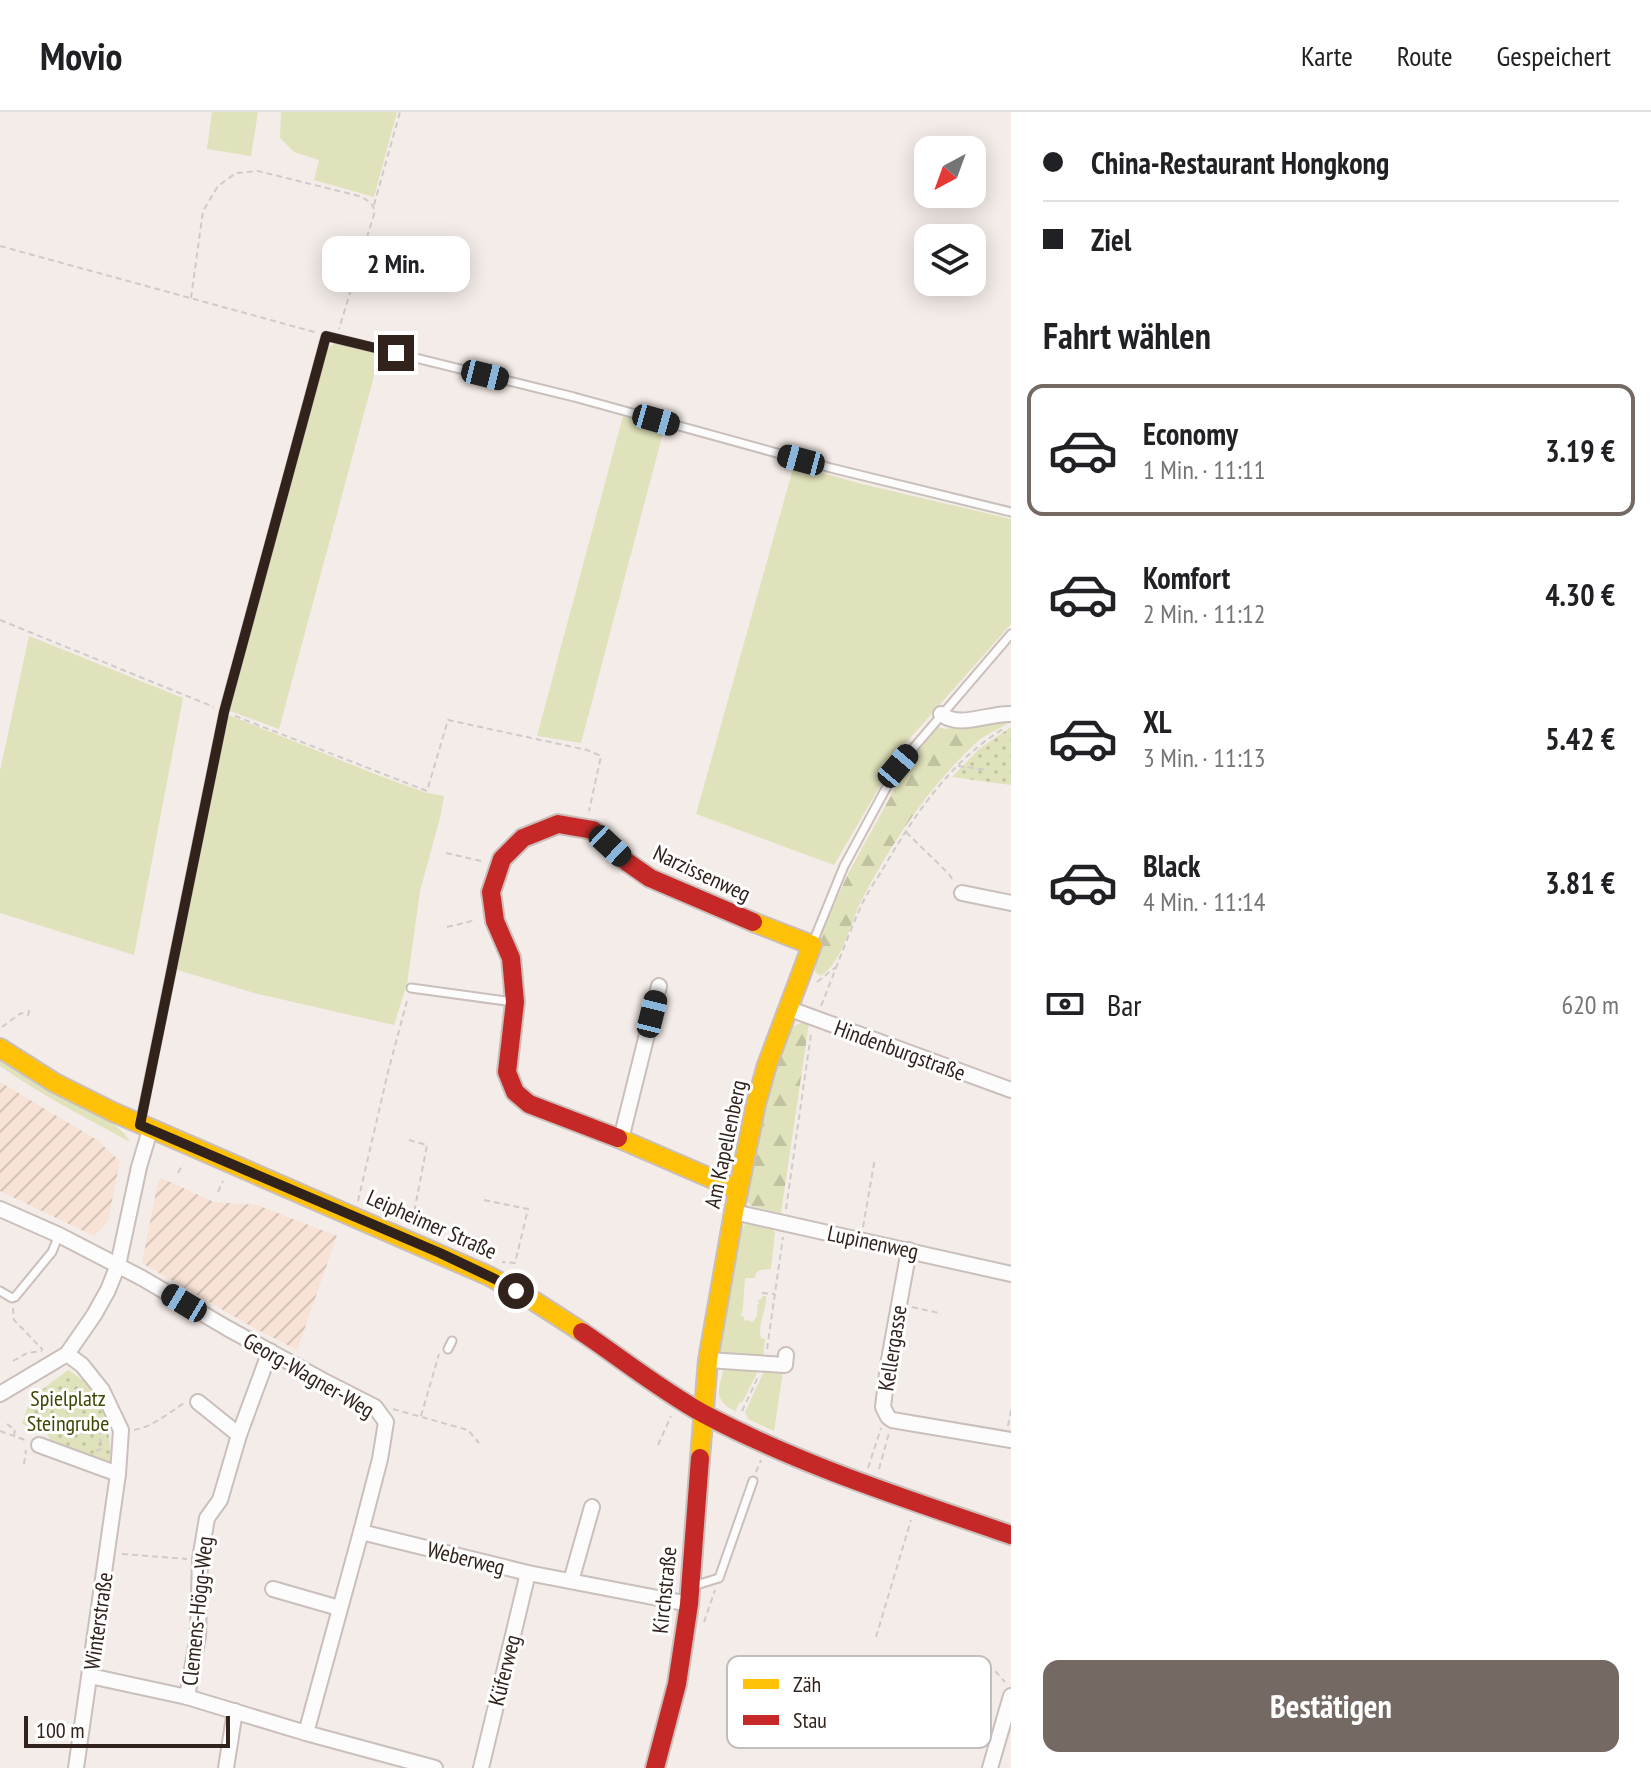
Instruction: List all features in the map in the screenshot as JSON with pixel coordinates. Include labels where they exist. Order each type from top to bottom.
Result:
[{"type":"street","points":[[941,714],[949,721],[957,722],[998,713],[1009,720]]},
{"type":"street","points":[[585,828],[558,824],[523,838],[502,859],[491,892],[495,921],[511,958],[515,1002],[507,1072],[515,1092],[529,1104],[621,1139],[738,1190]]},
{"type":"street","name":"Narzissenweg","points":[[585,828],[593,830],[626,861],[650,878],[723,911],[812,945]]},
{"type":"street","points":[[962,893],[1011,903]]},
{"type":"street","name":"Am Kapellenberg","points":[[704,1414],[708,1360],[756,1104],[812,945]]},
{"type":"street","points":[[621,1139],[659,986]]},
{"type":"street","name":"Hindenburgstraße","points":[[790,1009],[1011,1090]]},
{"type":"street","name":"Leipheimer Straße","points":[[0,1048],[81,1097],[145,1127],[495,1279],[545,1308],[704,1414],[808,1462],[870,1478],[1011,1535]]},
{"type":"street","points":[[0,1394],[61,1359],[108,1290],[118,1265],[145,1127]]},
{"type":"street","name":"Georg-Wagner-Weg","points":[[0,1209],[118,1265],[375,1407],[386,1422],[380,1459],[306,1733]]},
{"type":"street","name":"Lupinenweg","points":[[734,1212],[1011,1274]]},
{"type":"street","name":"Kellergasse","points":[[909,1250],[883,1407],[890,1418],[1011,1440]]},
{"type":"street","name":"Clemens-Högg-Weg","points":[[187,1697],[198,1636],[200,1559],[207,1518],[220,1500],[239,1435],[270,1351]]},
{"type":"street","points":[[708,1360],[785,1365],[786,1355]]},
{"type":"street","name":"Winterstraße","points":[[61,1359],[82,1365],[102,1390],[121,1430],[108,1552],[76,1768]]},
{"type":"street","points":[[198,1402],[239,1435]]},
{"type":"street","name":"Kirchstraße","points":[[655,1768],[677,1684],[689,1595],[704,1414]]},
{"type":"street","points":[[33,1443],[118,1474]]},
{"type":"street","points":[[571,1581],[592,1507]]},
{"type":"street","name":"Weberweg","points":[[361,1532],[528,1573],[689,1595]]},
{"type":"street","name":"Küferweg","points":[[481,1768],[528,1573]]},
{"type":"street","points":[[273,1589],[339,1608]]},
{"type":"street","points":[[90,1676],[187,1697],[435,1768]]},
{"type":"street","points":[[990,1768],[1011,1696]]},
{"type":"street","points":[[226,1768],[235,1711]]},
{"type":"lane","points":[[145,1127],[224,712],[326,336],[574,397],[831,468],[1011,512]]},
{"type":"lane","points":[[812,945],[844,866],[898,766],[1011,634]]},
{"type":"lane","points":[[411,988],[515,1002]]},
{"type":"lane","points":[[0,1291],[12,1298],[23,1288],[52,1252],[59,1235]]},
{"type":"lane","points":[[689,1595],[719,1578],[753,1481]]},
{"type":"path","points":[[373,206],[400,112]]},
{"type":"path","points":[[191,298],[203,211],[218,186],[236,173],[258,171],[359,196],[369,200],[375,211],[337,338]]},
{"type":"path","points":[[0,246],[326,336]]},
{"type":"path","points":[[0,620],[427,791],[448,720],[587,750],[601,756],[585,828]]},
{"type":"path","points":[[819,1009],[863,902],[905,831],[957,766],[1009,720]]},
{"type":"path","points":[[957,766],[988,770]]},
{"type":"path","points":[[905,831],[949,874],[962,893]]},
{"type":"path","points":[[446,853],[485,862]]},
{"type":"path","points":[[447,927],[483,918]]},
{"type":"path","points":[[801,976],[818,983],[837,966]]},
{"type":"path","points":[[355,1216],[411,988]]},
{"type":"path","points":[[2,1027],[21,1013],[28,1015],[30,1007]]},
{"type":"path","points":[[785,1215],[812,1023]]},
{"type":"path","points":[[407,1239],[427,1145],[409,1140]]},
{"type":"path","points":[[861,1239],[875,1158]]},
{"type":"path","points":[[178,1173],[183,1164]]},
{"type":"path","points":[[218,1192],[223,1181]]},
{"type":"path","points":[[484,1200],[528,1209],[515,1263],[502,1261],[495,1279]]},
{"type":"path","points":[[766,1359],[784,1227]]},
{"type":"path","points":[[762,1293],[775,1294]]},
{"type":"path","points":[[12,1298],[14,1320],[43,1351],[61,1359]]},
{"type":"path","points":[[899,1304],[939,1313]]},
{"type":"path","points":[[421,1416],[447,1346]]},
{"type":"path","points":[[13,1361],[27,1353],[43,1351]]},
{"type":"path","points":[[739,1418],[763,1368]]},
{"type":"path","points":[[48,1426],[85,1435],[109,1429],[139,1430],[186,1402],[198,1402]]},
{"type":"path","points":[[386,1422],[393,1408],[468,1430],[479,1443]]},
{"type":"path","points":[[658,1445],[672,1415]]},
{"type":"path","points":[[870,1478],[882,1425],[890,1418]]},
{"type":"path","points":[[870,1478],[890,1418]]},
{"type":"path","points":[[7,1424],[15,1430],[13,1435]]},
{"type":"path","points":[[0,1431],[33,1443],[24,1464]]},
{"type":"path","points":[[96,1451],[101,1449],[100,1432]]},
{"type":"path","points":[[876,1637],[911,1518]]},
{"type":"path","points":[[108,1552],[200,1559]]},
{"type":"path","points":[[991,1670],[1011,1689]]},
{"type":"shaded area","points":[[0,1082],[97,1140],[120,1161],[108,1221],[94,1236],[0,1191]]},
{"type":"shaded area","points":[[161,1178],[214,1202],[257,1205],[337,1236],[297,1350],[142,1263]]},
{"type":"green space","points":[[212,112],[258,112],[251,156],[207,149]]},
{"type":"green space","points":[[281,112],[397,112],[374,197],[314,180],[319,160],[294,152],[280,138]]},
{"type":"green space","points":[[335,343],[380,354],[279,729],[227,710],[324,356]]},
{"type":"green space","points":[[623,416],[664,429],[581,743],[537,736]]},
{"type":"green space","points":[[794,465],[1011,519],[1011,624],[904,745],[834,865],[696,814]]},
{"type":"green space","points":[[29,636],[183,698],[134,955],[0,913],[0,771]]},
{"type":"green space","points":[[226,714],[380,776],[444,796],[420,891],[407,984],[394,1025],[258,994],[174,969]]},
{"type":"green space","points":[[1009,719],[1007,724],[976,743],[926,797],[861,901],[835,961],[821,976],[815,972],[818,945],[827,920],[849,872],[909,763],[938,727],[946,729]]},
{"type":"green space","points":[[1011,727],[1011,785],[952,777],[979,749]]},
{"type":"green space","points":[[803,1022],[809,1023],[781,1213],[752,1206],[746,1201],[766,1101],[790,1032]]},
{"type":"green space","points":[[0,1058],[119,1128],[130,1142],[16,1077],[0,1066]]},
{"type":"green space","points":[[753,1220],[769,1224],[768,1227],[775,1232],[771,1269],[760,1270],[755,1278],[745,1278],[740,1316],[745,1321],[753,1322],[757,1311],[760,1311],[757,1310],[758,1300],[766,1296],[760,1328],[761,1338],[765,1339],[763,1358],[725,1355],[720,1342],[740,1232],[747,1222]]},
{"type":"green space","points":[[724,1366],[759,1369],[735,1411],[722,1402],[720,1396]]},
{"type":"green space","points":[[765,1369],[783,1371],[774,1431],[748,1419],[745,1412]]},
{"type":"green space","name":"Spielplatz Steingrube","points":[[68,1370],[90,1388],[103,1410],[111,1464],[51,1441],[48,1435],[22,1424],[31,1398]]},
{"type":"traffic: slow","points":[[700,1458],[708,1360],[756,1104],[767,1065],[812,945],[753,922]]},
{"type":"traffic: slow","points":[[0,1048],[55,1083],[113,1112],[489,1276],[582,1332]]},
{"type":"traffic: slow","points":[[618,1138],[738,1190]]},
{"type":"traffic: jam","points":[[618,1138],[529,1104],[515,1092],[507,1072],[515,1002],[511,958],[495,921],[491,892],[502,859],[523,838],[558,824],[593,830],[627,862],[650,878],[753,922]]},
{"type":"traffic: jam","points":[[582,1332],[673,1395],[741,1433],[855,1480],[1011,1535]]},
{"type":"traffic: jam","points":[[655,1768],[677,1684],[689,1604],[700,1458]]},
{"type":"route","points":[[396,353],[326,336],[224,712],[140,1125],[440,1253],[516,1291]]}]
